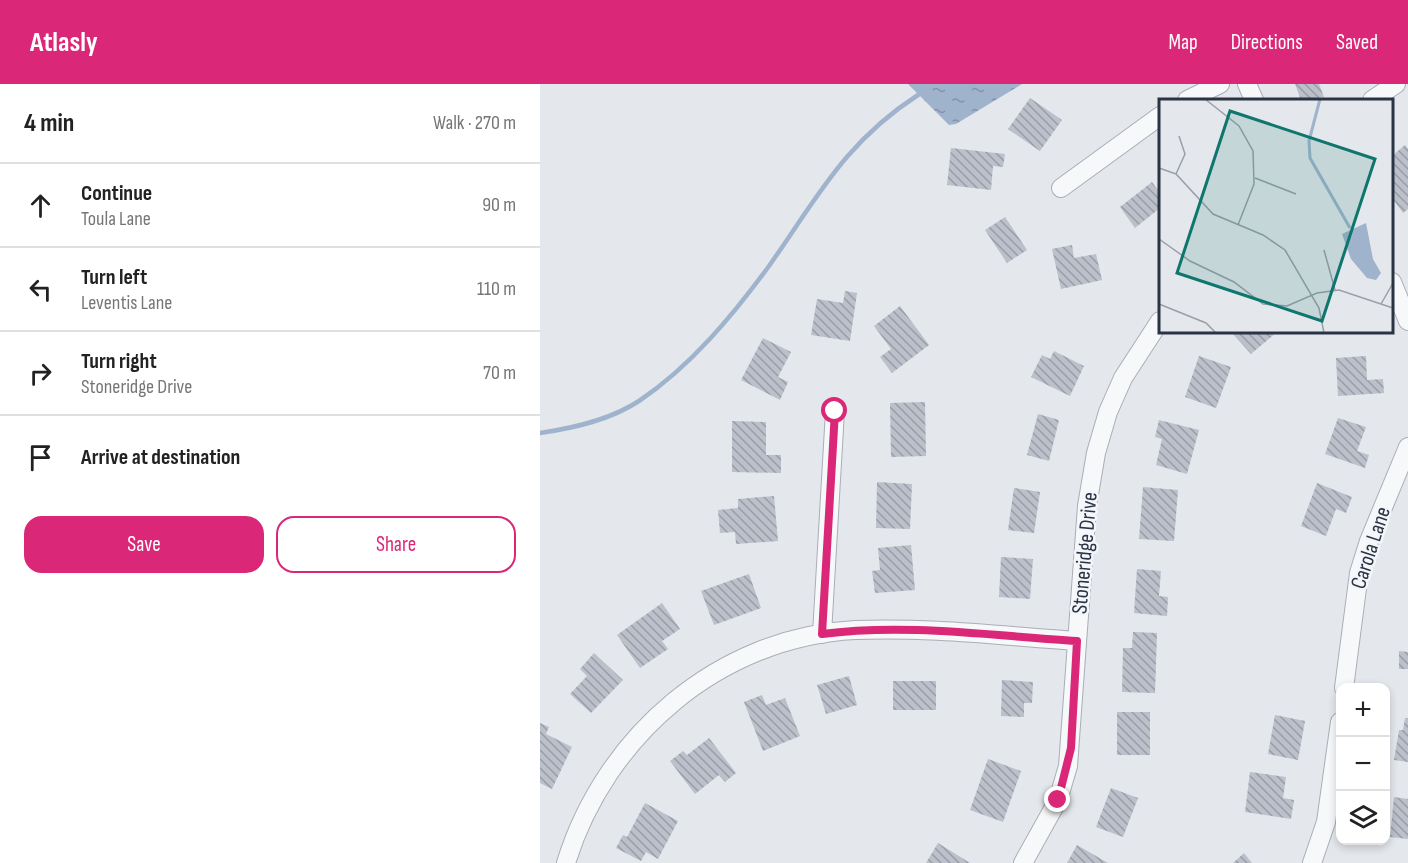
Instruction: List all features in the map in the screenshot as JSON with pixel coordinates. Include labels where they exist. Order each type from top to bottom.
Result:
[{"type":"street","points":[[1189,99],[1220,84]]},
{"type":"street","points":[[1247,84],[1254,99]]},
{"type":"street","points":[[1374,99],[1396,84]]},
{"type":"street","points":[[1061,188],[1159,117]]},
{"type":"street","points":[[1393,284],[1408,321]]},
{"type":"street","name":"Stoneridge Drive","points":[[1023,863],[1041,833],[1064,783],[1071,748],[1087,506],[1096,453],[1108,412],[1123,378],[1159,324]]},
{"type":"street","points":[[822,634],[835,411]]},
{"type":"street","name":"Carola Lane","points":[[1345,683],[1359,573],[1369,541],[1408,447]]},
{"type":"street","points":[[566,863],[596,792],[612,766],[655,717],[694,686],[722,670],[769,649],[822,634],[854,630],[906,630],[1077,641]]},
{"type":"street","points":[[1312,863],[1326,822],[1339,737]]},
{"type":"water","points":[[908,84],[1022,84],[956,124],[949,125]]},
{"type":"building","points":[[1295,84],[1319,84],[1324,97],[1301,99]]},
{"type":"building","points":[[1030,98],[1062,120],[1040,151],[1008,129]]},
{"type":"building","points":[[1405,145],[1408,149],[1408,209],[1403,213],[1393,199],[1393,155]]},
{"type":"building","points":[[951,148],[1005,154],[1003,167],[993,166],[991,190],[947,185]]},
{"type":"building","points":[[1152,182],[1159,192],[1159,209],[1135,228],[1120,207]]},
{"type":"building","points":[[1005,217],[1027,250],[1007,263],[985,230]]},
{"type":"building","points":[[1072,245],[1074,258],[1096,254],[1102,280],[1061,289],[1052,249]]},
{"type":"building","points":[[845,291],[857,293],[850,341],[811,335],[817,299],[843,303]]},
{"type":"building","points":[[900,306],[929,345],[892,373],[880,357],[891,349],[874,326]]},
{"type":"building","points":[[1232,333],[1276,333],[1251,354]]},
{"type":"building","points":[[763,338],[791,352],[778,377],[788,382],[780,400],[741,380]]},
{"type":"building","points":[[1054,351],[1084,366],[1070,396],[1031,377],[1042,355],[1050,359]]},
{"type":"building","points":[[1199,356],[1231,367],[1216,408],[1185,397]]},
{"type":"building","points":[[1366,356],[1367,380],[1383,379],[1384,393],[1338,396],[1336,358]]},
{"type":"building","points":[[925,402],[926,456],[891,457],[890,403]]},
{"type":"building","points":[[1038,414],[1059,420],[1049,461],[1027,455]]},
{"type":"building","points":[[1338,418],[1366,427],[1357,451],[1369,455],[1365,468],[1325,454]]},
{"type":"building","points":[[1159,420],[1199,430],[1187,474],[1156,465],[1162,439],[1155,437]]},
{"type":"building","points":[[732,421],[766,422],[766,455],[781,455],[781,473],[732,472]]},
{"type":"building","points":[[877,482],[912,484],[910,529],[876,528]]},
{"type":"building","points":[[1317,483],[1352,497],[1346,513],[1336,509],[1326,536],[1301,526]]},
{"type":"building","points":[[1143,487],[1178,490],[1174,541],[1139,539]]},
{"type":"building","points":[[1014,488],[1040,492],[1034,533],[1008,530]]},
{"type":"building","points":[[774,496],[778,541],[736,544],[735,532],[720,533],[718,510],[738,508],[738,499]]},
{"type":"building","points":[[911,545],[915,590],[875,593],[872,571],[880,570],[878,548]]},
{"type":"building","points":[[1001,557],[1033,559],[1030,599],[999,597]]},
{"type":"building","points":[[1137,569],[1161,571],[1159,596],[1168,597],[1167,616],[1134,613]]},
{"type":"building","points":[[749,574],[761,608],[714,625],[701,591]]},
{"type":"building","points":[[662,603],[680,629],[662,641],[668,649],[640,668],[617,635]]},
{"type":"building","points":[[1133,632],[1157,633],[1155,693],[1122,692],[1123,648],[1132,648]]},
{"type":"building","points":[[1399,651],[1408,652],[1408,669],[1399,669]]},
{"type":"building","points":[[594,653],[623,680],[591,713],[570,694],[587,676],[580,669]]},
{"type":"building","points":[[849,676],[857,705],[826,714],[817,685]]},
{"type":"building","points":[[1002,680],[1033,682],[1032,703],[1024,703],[1024,717],[1001,716]]},
{"type":"building","points":[[893,681],[936,681],[936,710],[893,710]]},
{"type":"building","points":[[762,695],[766,705],[785,698],[800,736],[763,751],[744,702]]},
{"type":"building","points":[[1117,712],[1150,712],[1150,755],[1117,755]]},
{"type":"building","points":[[1275,715],[1305,721],[1298,760],[1268,754]]},
{"type":"building","points":[[1405,718],[1408,718],[1408,762],[1394,760],[1399,730],[1403,730]]},
{"type":"building","points":[[540,723],[549,727],[546,734],[572,747],[552,789],[540,783]]},
{"type":"building","points":[[709,738],[736,773],[725,782],[719,775],[695,794],[670,761],[683,751],[687,755]]},
{"type":"building","points":[[988,759],[1021,771],[1003,822],[970,810]]},
{"type":"building","points":[[1250,772],[1286,777],[1283,798],[1294,800],[1291,819],[1245,812]]},
{"type":"building","points":[[1111,788],[1138,798],[1123,837],[1096,827]]},
{"type":"building","points":[[1394,797],[1408,799],[1408,839],[1390,837]]},
{"type":"building","points":[[645,803],[678,821],[658,859],[646,852],[641,861],[616,848],[623,835],[627,837]]},
{"type":"building","points":[[938,843],[970,863],[926,863]]},
{"type":"building","points":[[1077,845],[1108,863],[1067,863]]},
{"type":"building","points":[[1244,853],[1252,863],[1233,863]]},
{"type":"waterway","points":[[540,433],[579,426],[628,408],[676,372],[710,339],[741,303],[818,194],[851,152],[893,113],[918,95]]},
{"type":"route","points":[[835,411],[822,634],[854,630],[906,630],[1077,641],[1071,748],[1058,800]]}]
